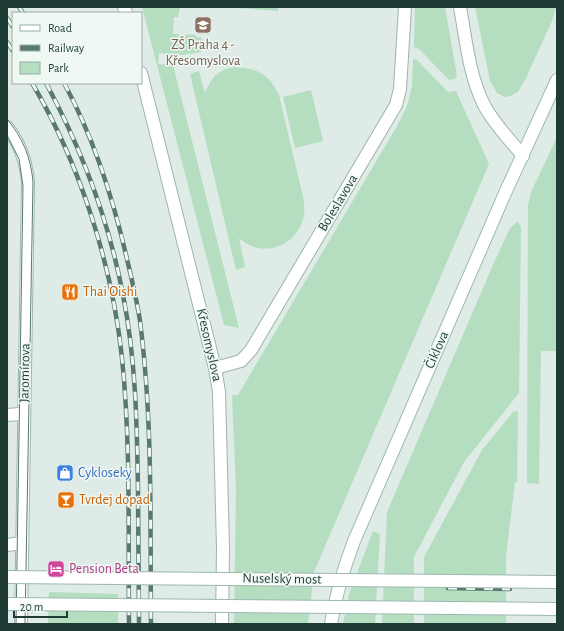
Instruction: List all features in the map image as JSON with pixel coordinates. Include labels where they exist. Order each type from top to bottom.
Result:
[{"type":"street","name":"Boleslavova","points":[[216,368],[241,361],[251,350],[396,105],[400,89],[405,7]]},
{"type":"street","points":[[460,7],[472,74],[478,91],[492,118],[523,156]]},
{"type":"street","name":"Křesomyslova","points":[[142,77],[216,368],[219,392],[223,548],[222,624]]},
{"type":"street","name":"Čiklova","points":[[331,624],[339,583],[354,541],[557,80]]},
{"type":"street","name":"Jaromírova","points":[[7,127],[14,136],[22,154],[28,182],[21,624]]},
{"type":"street","points":[[7,415],[20,414],[24,418]]},
{"type":"street","points":[[7,544],[22,543]]},
{"type":"street","name":"Nuselský most","points":[[7,577],[557,582]]},
{"type":"street","name":"Nuselský most","points":[[7,604],[557,609]]},
{"type":"green space","points":[[142,7],[180,7],[178,17],[174,17],[173,34],[196,35],[196,37],[202,38],[201,52],[182,55],[159,53],[158,64],[173,65],[239,328],[224,325]]},
{"type":"green space","points":[[278,7],[278,11],[239,8]]},
{"type":"green space","points":[[415,7],[445,7],[457,76],[455,79],[449,80],[419,49],[414,47]]},
{"type":"green space","points":[[475,7],[556,7],[552,21],[526,78],[518,92],[510,96],[505,97],[497,93],[490,81]]},
{"type":"green space","points":[[413,59],[417,60],[448,92],[456,91],[489,164],[314,572],[308,624],[234,624],[236,489],[232,395],[238,395],[397,126],[407,106],[412,86]]},
{"type":"green space","points":[[235,67],[250,69],[262,74],[271,82],[279,95],[304,201],[303,219],[297,233],[280,246],[265,249],[258,248],[245,243],[239,238],[245,267],[236,270],[190,74],[199,71],[205,93],[210,83],[219,72]]},
{"type":"green space","points":[[311,90],[323,141],[295,148],[283,97]]},
{"type":"green space","points":[[557,137],[557,351],[541,351],[539,484],[527,483],[528,205],[531,192]]},
{"type":"green space","points":[[517,222],[521,227],[519,393],[464,462],[414,557],[414,624],[382,624],[387,512],[492,267],[510,228]]},
{"type":"green space","points":[[518,411],[517,482],[515,482],[506,556],[506,624],[424,624],[424,557],[482,450],[513,412]]},
{"type":"green space","points":[[373,531],[380,534],[375,624],[343,624],[349,594]]},
{"type":"green space","points":[[49,592],[118,594],[118,624],[48,624]]},
{"type":"tram line","points":[[7,119],[18,133],[22,141],[28,157],[33,182],[25,624]]},
{"type":"tram line","points":[[7,135],[19,159],[23,186],[16,624]]},
{"type":"railway","points":[[19,7],[22,12]]},
{"type":"railway","points":[[7,18],[12,26]]},
{"type":"railway","points":[[7,42],[12,50]]},
{"type":"railway","points":[[33,84],[65,147],[79,181],[102,251],[117,323],[122,358],[127,424],[129,624]]},
{"type":"railway","points":[[47,84],[71,134],[93,186],[110,240],[123,295],[131,344],[136,417],[139,624]]},
{"type":"railway","points":[[65,84],[85,125],[102,169],[127,259],[140,321],[149,434],[151,624]]},
{"type":"railway","points":[[448,588],[510,589]]},
{"type":"place","name":"ZŠ Praha 4 - Křesomyslova","points":[[203,25]]},
{"type":"place","name":"Thai Oishi","points":[[70,292]]},
{"type":"place","name":"Cykloseky","points":[[65,473]]},
{"type":"place","name":"Tvrdej dopad","points":[[66,500]]},
{"type":"place","name":"Pension Beta","points":[[56,569]]}]
